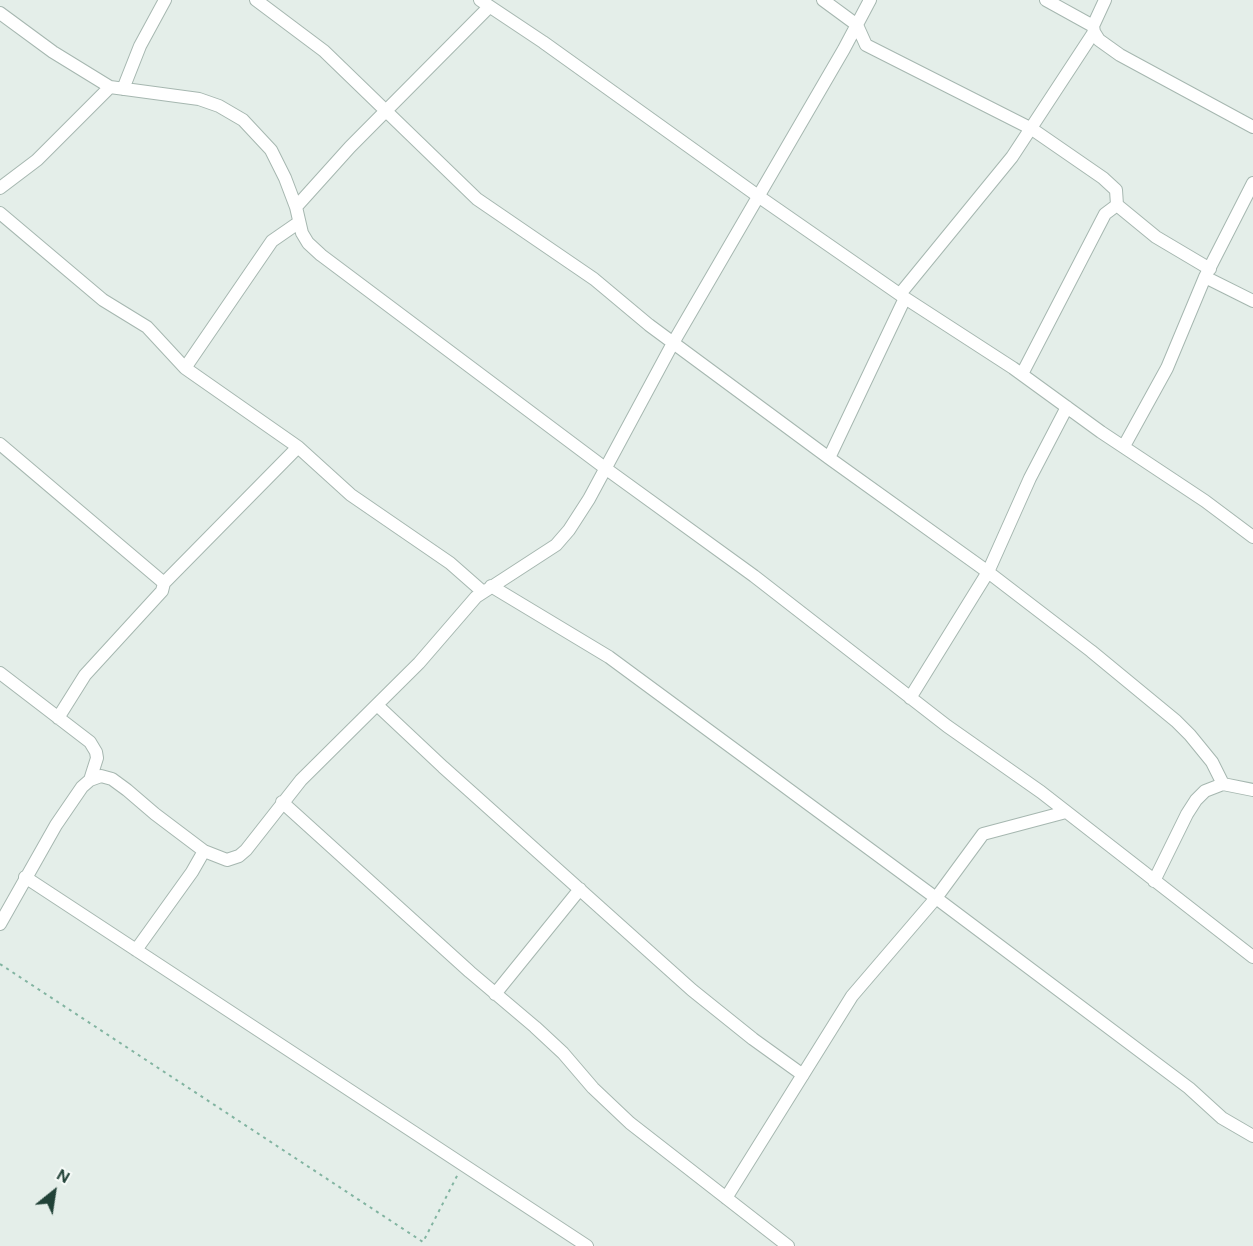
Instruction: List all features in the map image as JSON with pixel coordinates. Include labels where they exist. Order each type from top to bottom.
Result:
[{"type":"street","points":[[123,89],[140,46],[165,0]]},
{"type":"street","points":[[256,0],[324,51],[477,199],[594,279],[673,343],[988,572],[1091,651],[1176,721],[1212,762],[1223,784]]},
{"type":"street","points":[[824,0],[857,25],[866,45],[1032,129],[1103,178],[1116,190],[1118,205],[1156,237],[1253,301]]},
{"type":"street","points":[[1,922],[56,825],[82,787],[90,780],[101,776],[112,779],[128,790],[189,842],[204,851],[227,860],[239,856],[282,802],[440,640],[467,607],[487,589],[556,545],[579,515],[673,343],[870,0]]},
{"type":"street","points":[[1046,0],[1094,29],[1099,40],[1120,55],[1253,127]]},
{"type":"street","points":[[829,458],[903,296],[1032,129],[1094,29],[1105,0]]},
{"type":"street","points":[[296,207],[350,147],[386,112],[484,3],[543,42],[758,196],[903,296],[1252,531]]},
{"type":"street","points":[[0,13],[53,52],[110,87],[199,99],[219,106],[243,120],[272,150],[296,207],[298,223],[308,243],[321,255],[604,468],[754,576],[910,698],[1066,812],[1253,957]]},
{"type":"street","points":[[0,188],[37,160],[110,87]]},
{"type":"street","points":[[1124,446],[1167,369],[1208,273],[1253,183]]},
{"type":"street","points":[[1022,374],[1105,214],[1118,205]]},
{"type":"street","points":[[0,213],[103,300],[147,327],[186,368],[298,447],[351,495],[487,589],[609,657],[1189,1088],[1222,1118],[1253,1136]]},
{"type":"street","points":[[186,368],[272,241],[298,223]]},
{"type":"street","points":[[910,698],[988,572],[1030,477],[1067,406]]},
{"type":"street","points":[[0,444],[164,584]]},
{"type":"street","points":[[58,718],[85,675],[162,591],[164,584],[298,447]]},
{"type":"street","points":[[0,673],[83,736],[96,752],[90,780]]},
{"type":"street","points":[[377,705],[443,768],[692,990],[753,1039],[803,1075]]},
{"type":"street","points":[[1154,881],[1196,800],[1205,791],[1223,784],[1253,790]]},
{"type":"street","points":[[282,802],[334,851],[384,892],[423,930],[563,1053],[593,1088],[630,1123],[788,1246]]},
{"type":"street","points":[[726,1198],[852,996],[936,898],[983,834],[1066,812]]},
{"type":"street","points":[[136,950],[204,851]]},
{"type":"street","points":[[25,877],[587,1246]]},
{"type":"street","points":[[495,994],[580,889]]},
{"type":"path","points":[[0,964],[423,1242],[463,1165]]}]
